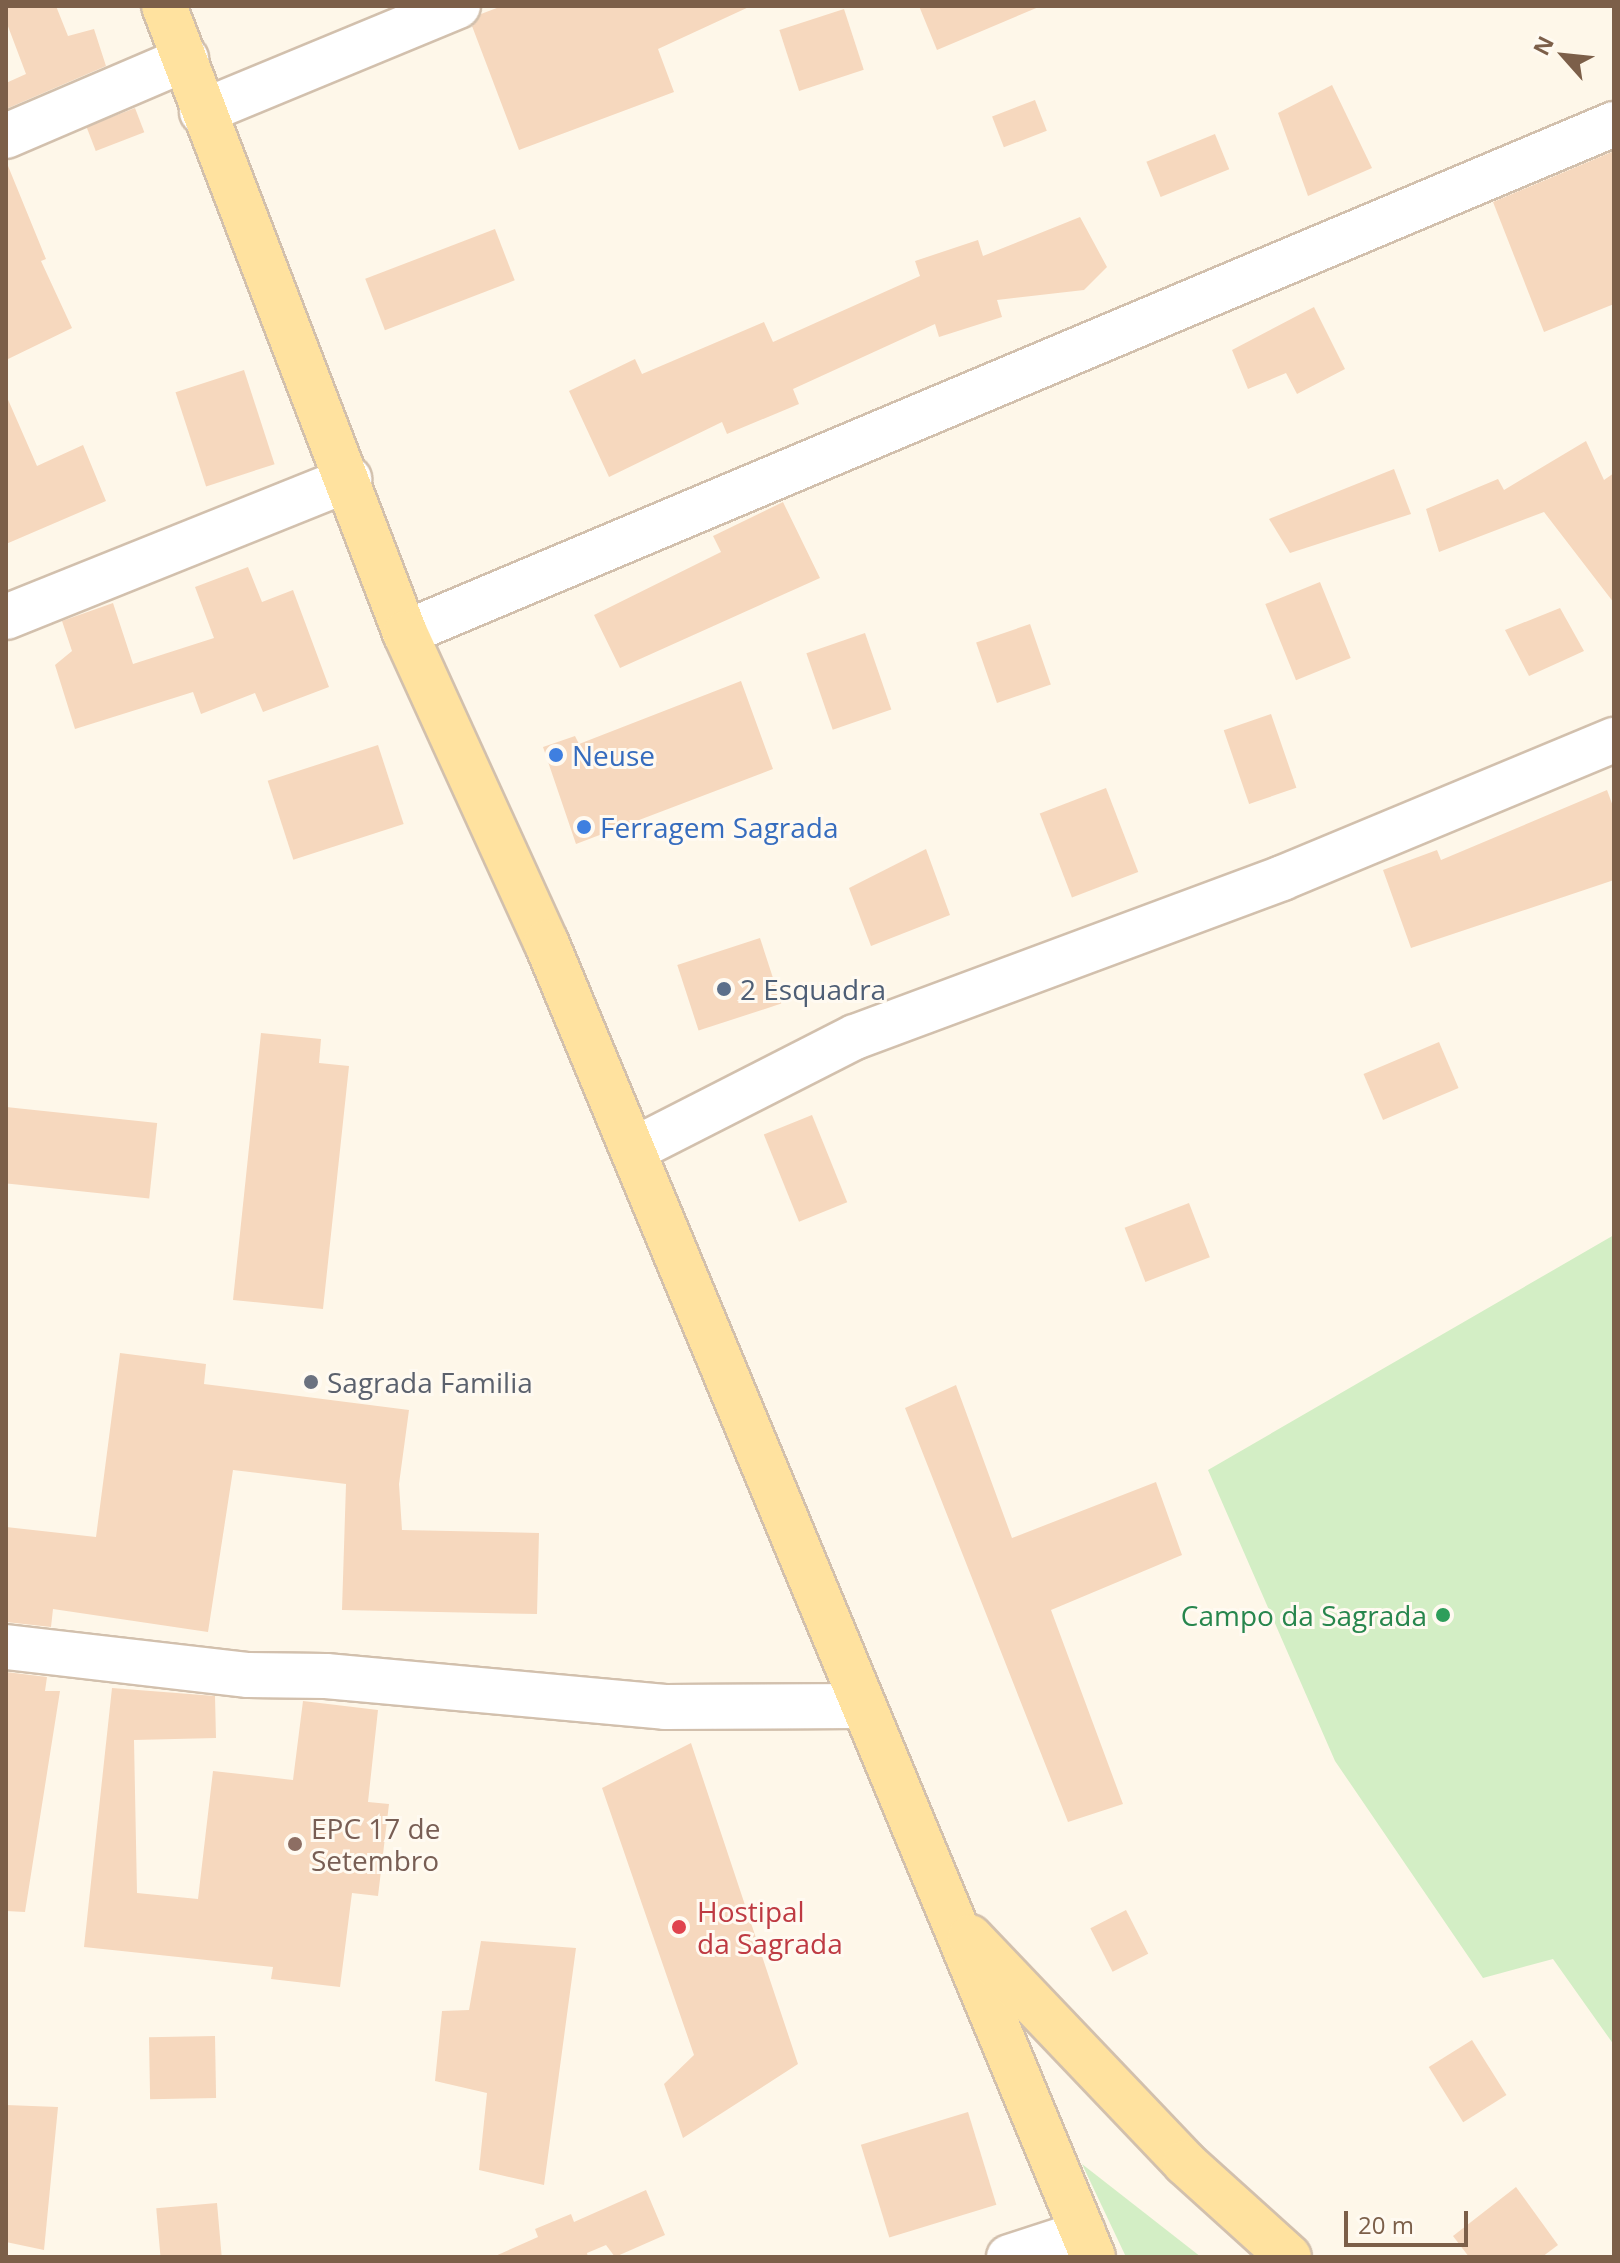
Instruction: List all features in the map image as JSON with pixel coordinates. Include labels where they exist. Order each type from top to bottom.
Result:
[{"type":"main road","points":[[164,6],[186,59],[202,112],[349,479],[405,633],[546,942],[1088,2245]]},
{"type":"main road","points":[[955,1921],[1185,2163],[1289,2257]]},
{"type":"street","points":[[202,112],[458,6]]},
{"type":"street","points":[[6,136],[186,59]]},
{"type":"street","points":[[405,633],[1614,124]]},
{"type":"street","points":[[6,617],[349,479]]},
{"type":"street","points":[[633,1150],[855,1037],[1282,878],[1614,740]]},
{"type":"street","points":[[6,1647],[248,1675],[326,1676],[650,1706],[862,1706]]},
{"type":"street","points":[[1009,2257],[1088,2245]]},
{"type":"green space","name":"Campo da Sagrada","points":[[1614,1235],[1614,2045],[1553,1959],[1483,1978],[1335,1761],[1208,1470]]},
{"type":"green space","points":[[1082,2164],[1201,2257],[1126,2257]]},
{"type":"building","points":[[6,6],[56,6],[68,36],[94,29],[106,66],[6,109],[6,83],[26,74],[6,21]]},
{"type":"building","points":[[502,6],[751,6],[658,49],[674,92],[519,150],[472,26],[481,14]]},
{"type":"building","points":[[919,6],[1041,6],[937,50]]},
{"type":"building","points":[[844,9],[864,70],[799,91],[779,30]]},
{"type":"building","points":[[1332,85],[1372,168],[1308,196],[1278,113]]},
{"type":"building","points":[[1035,100],[1047,131],[1004,147],[992,116]]},
{"type":"building","points":[[135,108],[144,132],[96,151],[86,127]]},
{"type":"building","points":[[1215,134],[1229,169],[1161,197],[1146,162]]},
{"type":"building","points":[[1614,151],[1614,304],[1544,332],[1493,202]]},
{"type":"building","points":[[6,161],[46,259],[41,261],[72,328],[6,360]]},
{"type":"building","points":[[1080,217],[1107,267],[1084,290],[997,300],[1002,317],[939,337],[935,324],[793,389],[799,404],[727,434],[722,422],[609,477],[569,391],[635,359],[642,374],[764,322],[773,342],[920,276],[915,261],[978,240],[983,256]]},
{"type":"building","points":[[495,229],[515,280],[385,330],[365,279]]},
{"type":"building","points":[[1314,307],[1345,369],[1297,394],[1286,373],[1248,389],[1232,350]]},
{"type":"building","points":[[244,370],[275,464],[206,486],[176,392]]},
{"type":"building","points":[[6,395],[37,466],[83,445],[106,501],[6,544]]},
{"type":"building","points":[[1586,441],[1604,480],[1614,473],[1614,603],[1544,512],[1439,552],[1426,509],[1498,479],[1504,490]]},
{"type":"building","points":[[1394,469],[1411,514],[1290,553],[1269,519]]},
{"type":"building","points":[[783,502],[820,578],[620,668],[594,615],[721,552],[713,536]]},
{"type":"building","points":[[248,567],[262,602],[293,590],[329,687],[263,712],[255,693],[201,714],[193,692],[75,729],[55,665],[72,651],[62,621],[113,603],[133,664],[214,638],[195,587]]},
{"type":"building","points":[[1320,582],[1351,658],[1296,680],[1265,604]]},
{"type":"building","points":[[1560,608],[1584,651],[1529,676],[1505,630]]},
{"type":"building","points":[[1030,624],[1051,685],[997,703],[976,643]]},
{"type":"building","points":[[865,633],[891,710],[833,730],[806,653]]},
{"type":"building","points":[[741,681],[773,769],[576,844],[543,747],[575,736],[579,744]]},
{"type":"building","points":[[1271,714],[1296,788],[1249,804],[1224,730]]},
{"type":"building","points":[[378,745],[404,824],[293,860],[268,781]]},
{"type":"building","points":[[1106,788],[1138,872],[1072,897],[1040,813]]},
{"type":"building","points":[[1607,790],[1614,809],[1614,880],[1411,948],[1383,870],[1437,850],[1441,860]]},
{"type":"building","points":[[926,849],[950,915],[871,946],[849,888]]},
{"type":"building","points":[[760,938],[781,1004],[699,1031],[677,965]]},
{"type":"building","points":[[261,1033],[321,1039],[319,1063],[349,1066],[323,1309],[233,1300]]},
{"type":"building","points":[[1439,1042],[1459,1088],[1383,1120],[1364,1074]]},
{"type":"building","points":[[6,1107],[157,1123],[149,1198],[6,1183]]},
{"type":"building","points":[[812,1115],[847,1202],[799,1222],[764,1134]]},
{"type":"building","points":[[1189,1203],[1210,1257],[1145,1282],[1125,1228]]},
{"type":"building","points":[[120,1353],[206,1364],[204,1384],[409,1410],[399,1484],[402,1530],[539,1533],[537,1614],[342,1610],[346,1484],[233,1470],[208,1632],[53,1609],[51,1627],[6,1622],[6,1527],[96,1537]]},
{"type":"building","points":[[956,1385],[1012,1538],[1156,1482],[1182,1555],[1051,1610],[1123,1804],[1068,1822],[905,1408]]},
{"type":"building","points":[[6,1672],[47,1677],[45,1691],[60,1691],[25,1912],[6,1911]]},
{"type":"building","points":[[112,1688],[215,1696],[216,1738],[134,1740],[137,1893],[198,1899],[213,1771],[293,1780],[303,1701],[378,1710],[368,1802],[389,1804],[378,1896],[352,1893],[340,1987],[271,1979],[273,1967],[84,1947]]},
{"type":"building","points":[[691,1743],[798,2064],[683,2138],[664,2084],[694,2055],[602,1788]]},
{"type":"building","points":[[1126,1910],[1148,1954],[1113,1972],[1090,1928]]},
{"type":"building","points":[[481,1941],[576,1948],[544,2185],[479,2170],[487,2093],[435,2081],[442,2011],[469,2010]]},
{"type":"building","points":[[215,2036],[216,2098],[150,2099],[149,2037]]},
{"type":"building","points":[[1472,2040],[1506,2095],[1463,2122],[1429,2067]]},
{"type":"building","points":[[6,2105],[58,2107],[44,2250],[6,2242]]},
{"type":"building","points":[[968,2112],[996,2205],[889,2238],[861,2145]]},
{"type":"building","points":[[1516,2187],[1558,2245],[1542,2257],[1469,2257],[1453,2236]]},
{"type":"building","points":[[646,2190],[665,2235],[615,2257],[606,2245],[587,2253],[588,2257],[493,2257],[538,2237],[535,2229],[571,2214],[574,2222]]},
{"type":"building","points":[[217,2203],[222,2257],[160,2257],[156,2208]]},
{"type":"place","name":"Neuse","points":[[556,755]]},
{"type":"place","name":"Ferragem Sagrada","points":[[584,827]]},
{"type":"place","name":"2 Esquadra","points":[[724,989]]},
{"type":"place","name":"Sagrada Familia","points":[[311,1382]]},
{"type":"place","name":"Campo da Sagrada","points":[[1443,1615]]},
{"type":"place","name":"EPC 17 de Setembro","points":[[295,1844]]},
{"type":"place","name":"Hostipal da Sagrada","points":[[679,1927]]}]
